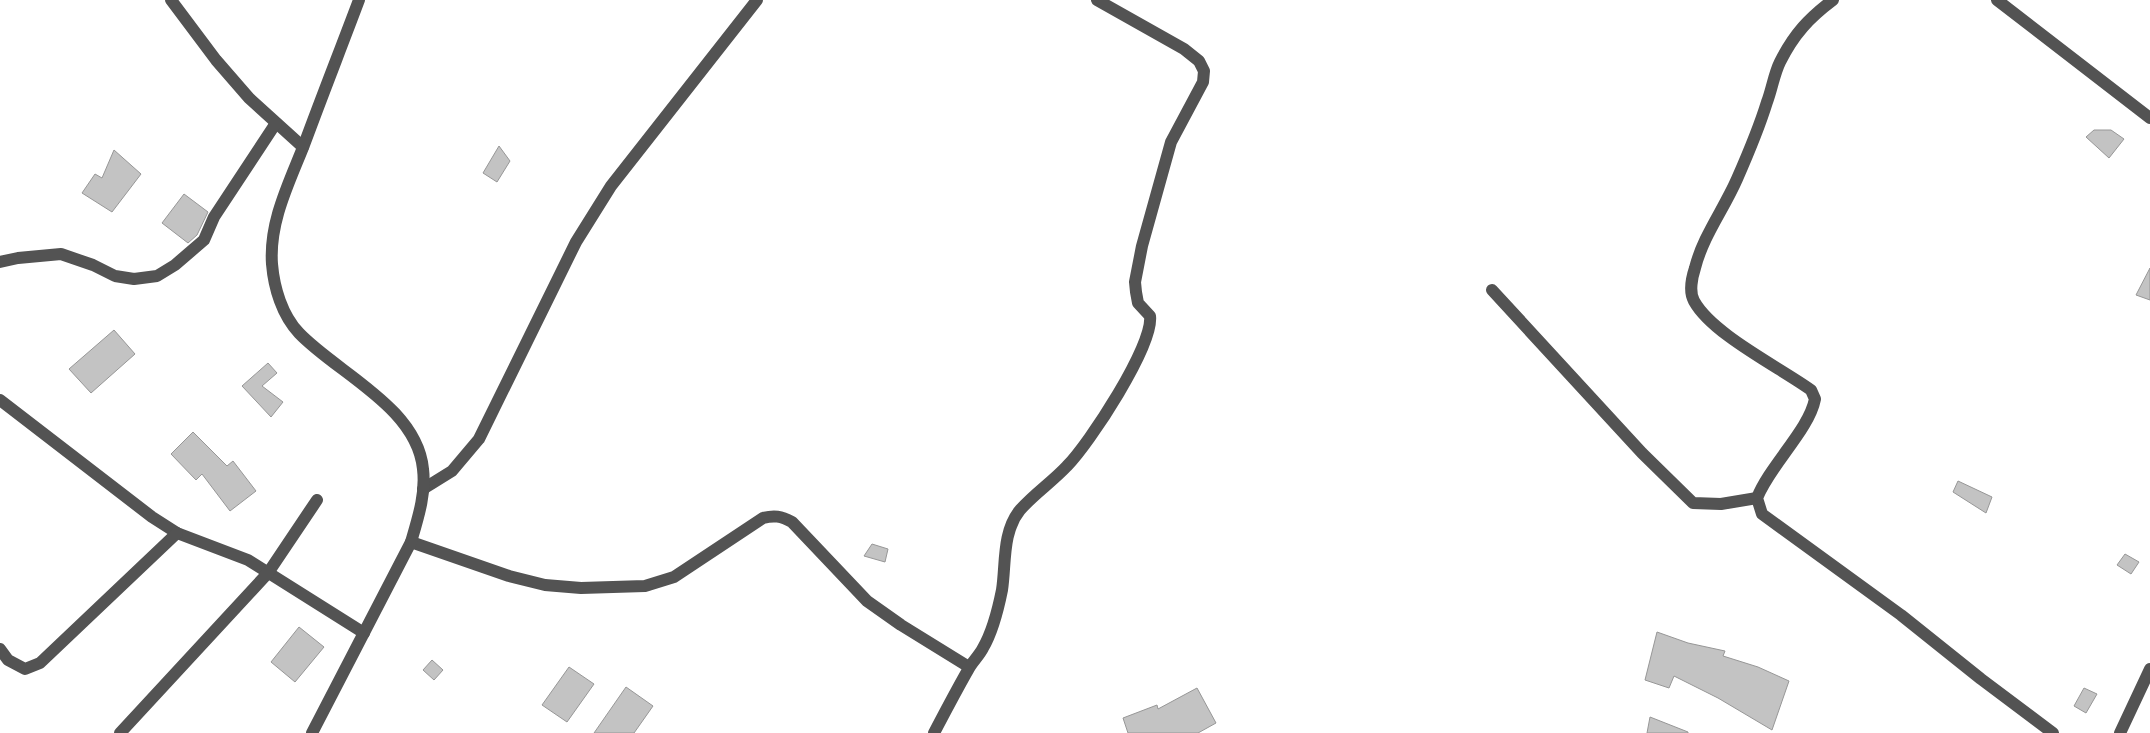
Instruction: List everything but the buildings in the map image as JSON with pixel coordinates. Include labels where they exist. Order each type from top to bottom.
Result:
[{"type":"street","points":[[171,0],[221,66],[249,98],[303,147]]},
{"type":"street","points":[[312,733],[411,542],[421,509],[423,489],[423,467],[418,450],[410,434],[395,412],[298,332],[284,312],[272,265],[271,242],[283,200],[359,0]]},
{"type":"street","points":[[423,489],[452,471],[479,439],[576,242],[611,186],[757,0]]},
{"type":"street","points":[[934,733],[969,667],[983,648],[997,613],[1002,589],[1008,537],[1012,523],[1019,511],[1068,466],[1088,440],[1140,354],[1151,321],[1147,311],[1138,303],[1134,282],[1171,142],[1203,82],[1204,71],[1199,61],[1184,50],[1097,0]]},
{"type":"street","points":[[1833,0],[1811,16],[1779,63],[1766,104],[1737,180],[1702,246],[1694,276],[1693,300],[1707,318],[1756,354],[1811,390],[1814,399],[1809,417],[1762,484],[1756,498],[1762,514],[1901,615],[2053,733]]},
{"type":"street","points":[[1998,0],[2150,118]]},
{"type":"street","points":[[0,262],[18,258],[61,254],[93,265],[115,276],[134,279],[157,276],[176,265],[204,240],[214,217],[276,124]]},
{"type":"street","points":[[1492,290],[1642,453],[1693,503],[1720,504],[1756,498]]},
{"type":"street","points":[[0,400],[152,517],[177,533],[248,560],[364,633]]},
{"type":"street","points":[[120,733],[268,573],[317,500]]},
{"type":"street","points":[[411,542],[509,576],[545,585],[581,588],[645,586],[674,577],[762,518],[782,517],[792,522],[867,601],[901,625],[969,667]]},
{"type":"street","points":[[0,649],[8,660],[25,669],[40,663],[177,533]]},
{"type":"street","points":[[2120,733],[2150,669]]}]
